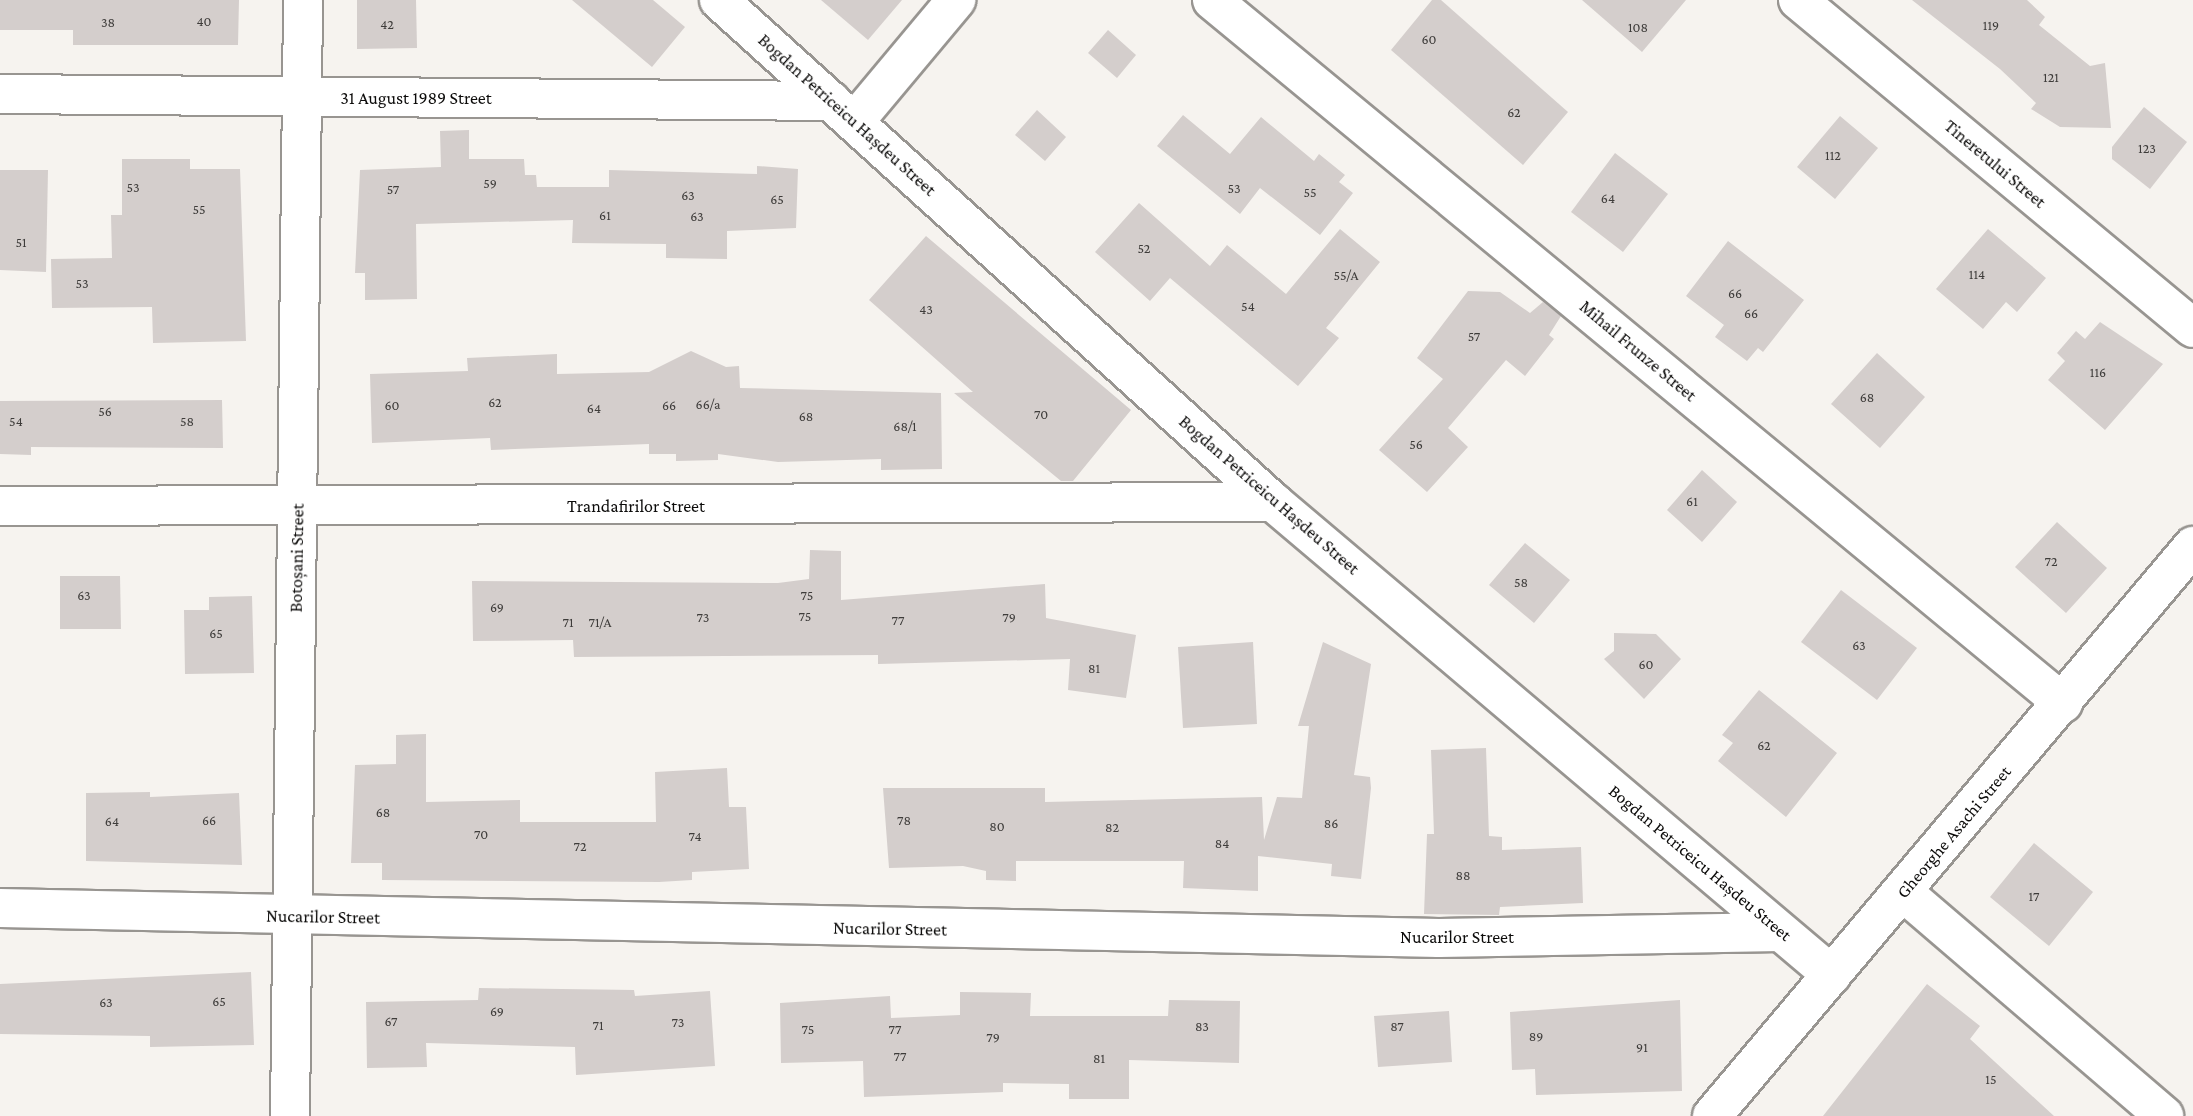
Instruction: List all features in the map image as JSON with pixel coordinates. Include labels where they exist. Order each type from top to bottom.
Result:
[{"type":"street","name":"Botoșani Street","points":[[290,1116],[303,0]]},
{"type":"street","name":"Bogdan Petriceicu Hașdeu Street","points":[[719,0],[1273,502],[1832,975]]},
{"type":"street","points":[[843,111],[956,0]]},
{"type":"street","name":"Mihail Frunze Street","points":[[1212,0],[2063,703]]},
{"type":"street","name":"Tineretului Street","points":[[1798,0],[2193,328]]},
{"type":"street","name":"31 August 1989 Street","points":[[0,94],[301,97],[843,111]]},
{"type":"street","name":"Trandafirilor Street","points":[[0,506],[298,509],[1273,502]]},
{"type":"street","name":"Gheorghe Asachi Street","points":[[1712,1116],[2193,546]]},
{"type":"street","points":[[1903,892],[2165,1116]]},
{"type":"street","name":"Nucarilor Street","points":[[0,908],[1439,938],[1780,932]]},
{"type":"building","points":[[0,0],[239,0],[238,45],[73,45],[73,30],[0,30]]},
{"type":"building","points":[[357,0],[416,0],[417,48],[357,49]]},
{"type":"building","points":[[572,0],[653,0],[685,27],[652,67]]},
{"type":"building","points":[[821,0],[902,0],[868,40]]},
{"type":"building","points":[[1432,0],[1441,0],[1568,112],[1523,165],[1391,50]]},
{"type":"building","points":[[1582,0],[1686,0],[1642,52]]},
{"type":"building","points":[[1912,0],[2027,0],[2045,17],[2039,25],[2090,66],[2105,63],[2111,128],[2060,127],[2031,109],[2036,103],[2000,69]]},
{"type":"building","points":[[1108,30],[1136,55],[1117,78],[1088,53]]},
{"type":"building","points":[[2144,107],[2187,142],[2150,189],[2112,159],[2112,147]]},
{"type":"building","points":[[1037,110],[1066,137],[1045,161],[1015,135]]},
{"type":"building","points":[[1183,115],[1230,154],[1261,117],[1314,161],[1319,154],[1345,175],[1339,182],[1353,193],[1320,235],[1260,188],[1240,214],[1157,146]]},
{"type":"building","points":[[1840,116],[1878,148],[1835,199],[1797,167]]},
{"type":"building","points":[[469,130],[469,159],[524,159],[525,175],[536,175],[537,187],[609,187],[609,170],[757,174],[757,166],[798,169],[796,228],[727,231],[727,259],[666,258],[666,244],[572,243],[573,220],[416,224],[417,299],[365,300],[365,273],[355,273],[360,170],[441,167],[440,131]]},
{"type":"building","points":[[1615,153],[1668,194],[1623,252],[1571,212]]},
{"type":"building","points":[[122,159],[190,159],[190,169],[240,169],[246,341],[153,343],[152,307],[52,308],[51,259],[112,258],[111,215],[122,215]]},
{"type":"building","points":[[0,170],[48,170],[46,272],[0,270]]},
{"type":"building","points":[[1139,203],[1210,266],[1227,245],[1286,294],[1340,229],[1380,262],[1326,328],[1339,338],[1298,386],[1170,278],[1150,301],[1095,252]]},
{"type":"building","points":[[1988,229],[2046,278],[2017,312],[2006,302],[1983,329],[1936,289]]},
{"type":"building","points":[[926,236],[1131,410],[1073,481],[1061,481],[954,393],[973,392],[869,300]]},
{"type":"building","points":[[1728,241],[1804,300],[1763,352],[1758,348],[1747,361],[1715,337],[1724,325],[1686,296]]},
{"type":"building","points":[[1468,291],[1500,292],[1530,313],[1543,302],[1561,316],[1549,335],[1554,339],[1525,376],[1506,360],[1448,428],[1468,447],[1427,492],[1379,450],[1443,379],[1417,358]]},
{"type":"building","points":[[2100,322],[2163,364],[2105,430],[2048,380],[2065,361],[2057,353],[2076,331],[2085,339]]},
{"type":"building","points":[[691,351],[726,367],[739,366],[740,388],[941,393],[942,469],[881,470],[881,459],[778,462],[718,454],[718,460],[676,461],[676,454],[649,454],[649,444],[491,450],[490,438],[372,443],[370,374],[468,371],[467,358],[557,354],[557,374],[649,372]]},
{"type":"building","points":[[1877,353],[1925,397],[1880,448],[1831,404]]},
{"type":"building","points":[[222,400],[223,448],[31,447],[31,455],[0,454],[0,401]]},
{"type":"building","points":[[1702,470],[1737,502],[1702,542],[1667,510]]},
{"type":"building","points":[[2057,522],[2107,568],[2066,613],[2015,567]]},
{"type":"building","points":[[1525,543],[1570,580],[1534,623],[1489,585]]},
{"type":"building","points":[[810,550],[841,551],[841,600],[1045,584],[1046,618],[1136,635],[1126,698],[1068,690],[1070,659],[878,664],[878,655],[574,657],[573,640],[473,641],[472,581],[778,583],[809,579]]},
{"type":"building","points":[[60,576],[120,576],[121,629],[60,629]]},
{"type":"building","points":[[1841,590],[1917,648],[1877,700],[1801,642]]},
{"type":"building","points":[[252,596],[254,673],[185,674],[184,610],[209,610],[209,597]]},
{"type":"building","points":[[1614,633],[1656,634],[1681,659],[1644,699],[1604,659],[1614,651]]},
{"type":"building","points":[[1253,642],[1257,724],[1183,728],[1178,647]]},
{"type":"building","points":[[1323,642],[1371,664],[1354,775],[1370,777],[1371,788],[1361,879],[1331,876],[1332,864],[1258,856],[1258,891],[1183,888],[1184,861],[1016,861],[1016,881],[986,880],[986,871],[963,866],[889,868],[883,788],[1045,788],[1045,802],[1262,797],[1264,840],[1277,797],[1302,798],[1309,726],[1298,726]]},
{"type":"building","points":[[1759,690],[1837,753],[1786,817],[1718,761],[1733,743],[1722,735]]},
{"type":"building","points":[[426,734],[426,802],[520,800],[520,822],[656,822],[655,772],[727,768],[729,807],[746,807],[749,869],[692,872],[692,880],[659,882],[382,880],[382,863],[351,863],[355,765],[396,764],[396,735]]},
{"type":"building","points":[[1486,748],[1489,836],[1502,837],[1502,850],[1581,847],[1583,903],[1500,907],[1499,915],[1424,914],[1427,834],[1434,834],[1431,750]]},
{"type":"building","points":[[150,792],[150,797],[239,793],[242,865],[86,861],[86,793]]},
{"type":"building","points":[[2034,843],[2093,892],[2049,946],[1990,897]]},
{"type":"building","points":[[251,972],[254,1045],[150,1047],[150,1036],[0,1034],[0,984]]},
{"type":"building","points":[[1927,984],[1980,1026],[1970,1039],[2054,1116],[1823,1116]]},
{"type":"building","points":[[479,988],[634,990],[635,996],[710,991],[715,1066],[576,1075],[575,1047],[426,1043],[427,1067],[367,1068],[366,1002],[478,1000]]},
{"type":"building","points":[[960,992],[1031,993],[1030,1016],[1168,1016],[1169,1000],[1240,1001],[1239,1063],[1129,1060],[1129,1099],[1069,1099],[1069,1084],[1003,1083],[1003,1092],[864,1097],[863,1061],[781,1063],[780,1003],[890,996],[891,1018],[960,1015]]},
{"type":"building","points":[[1680,1000],[1682,1091],[1536,1095],[1535,1069],[1512,1070],[1510,1012]]},
{"type":"building","points":[[1449,1011],[1452,1062],[1378,1067],[1374,1016]]}]
